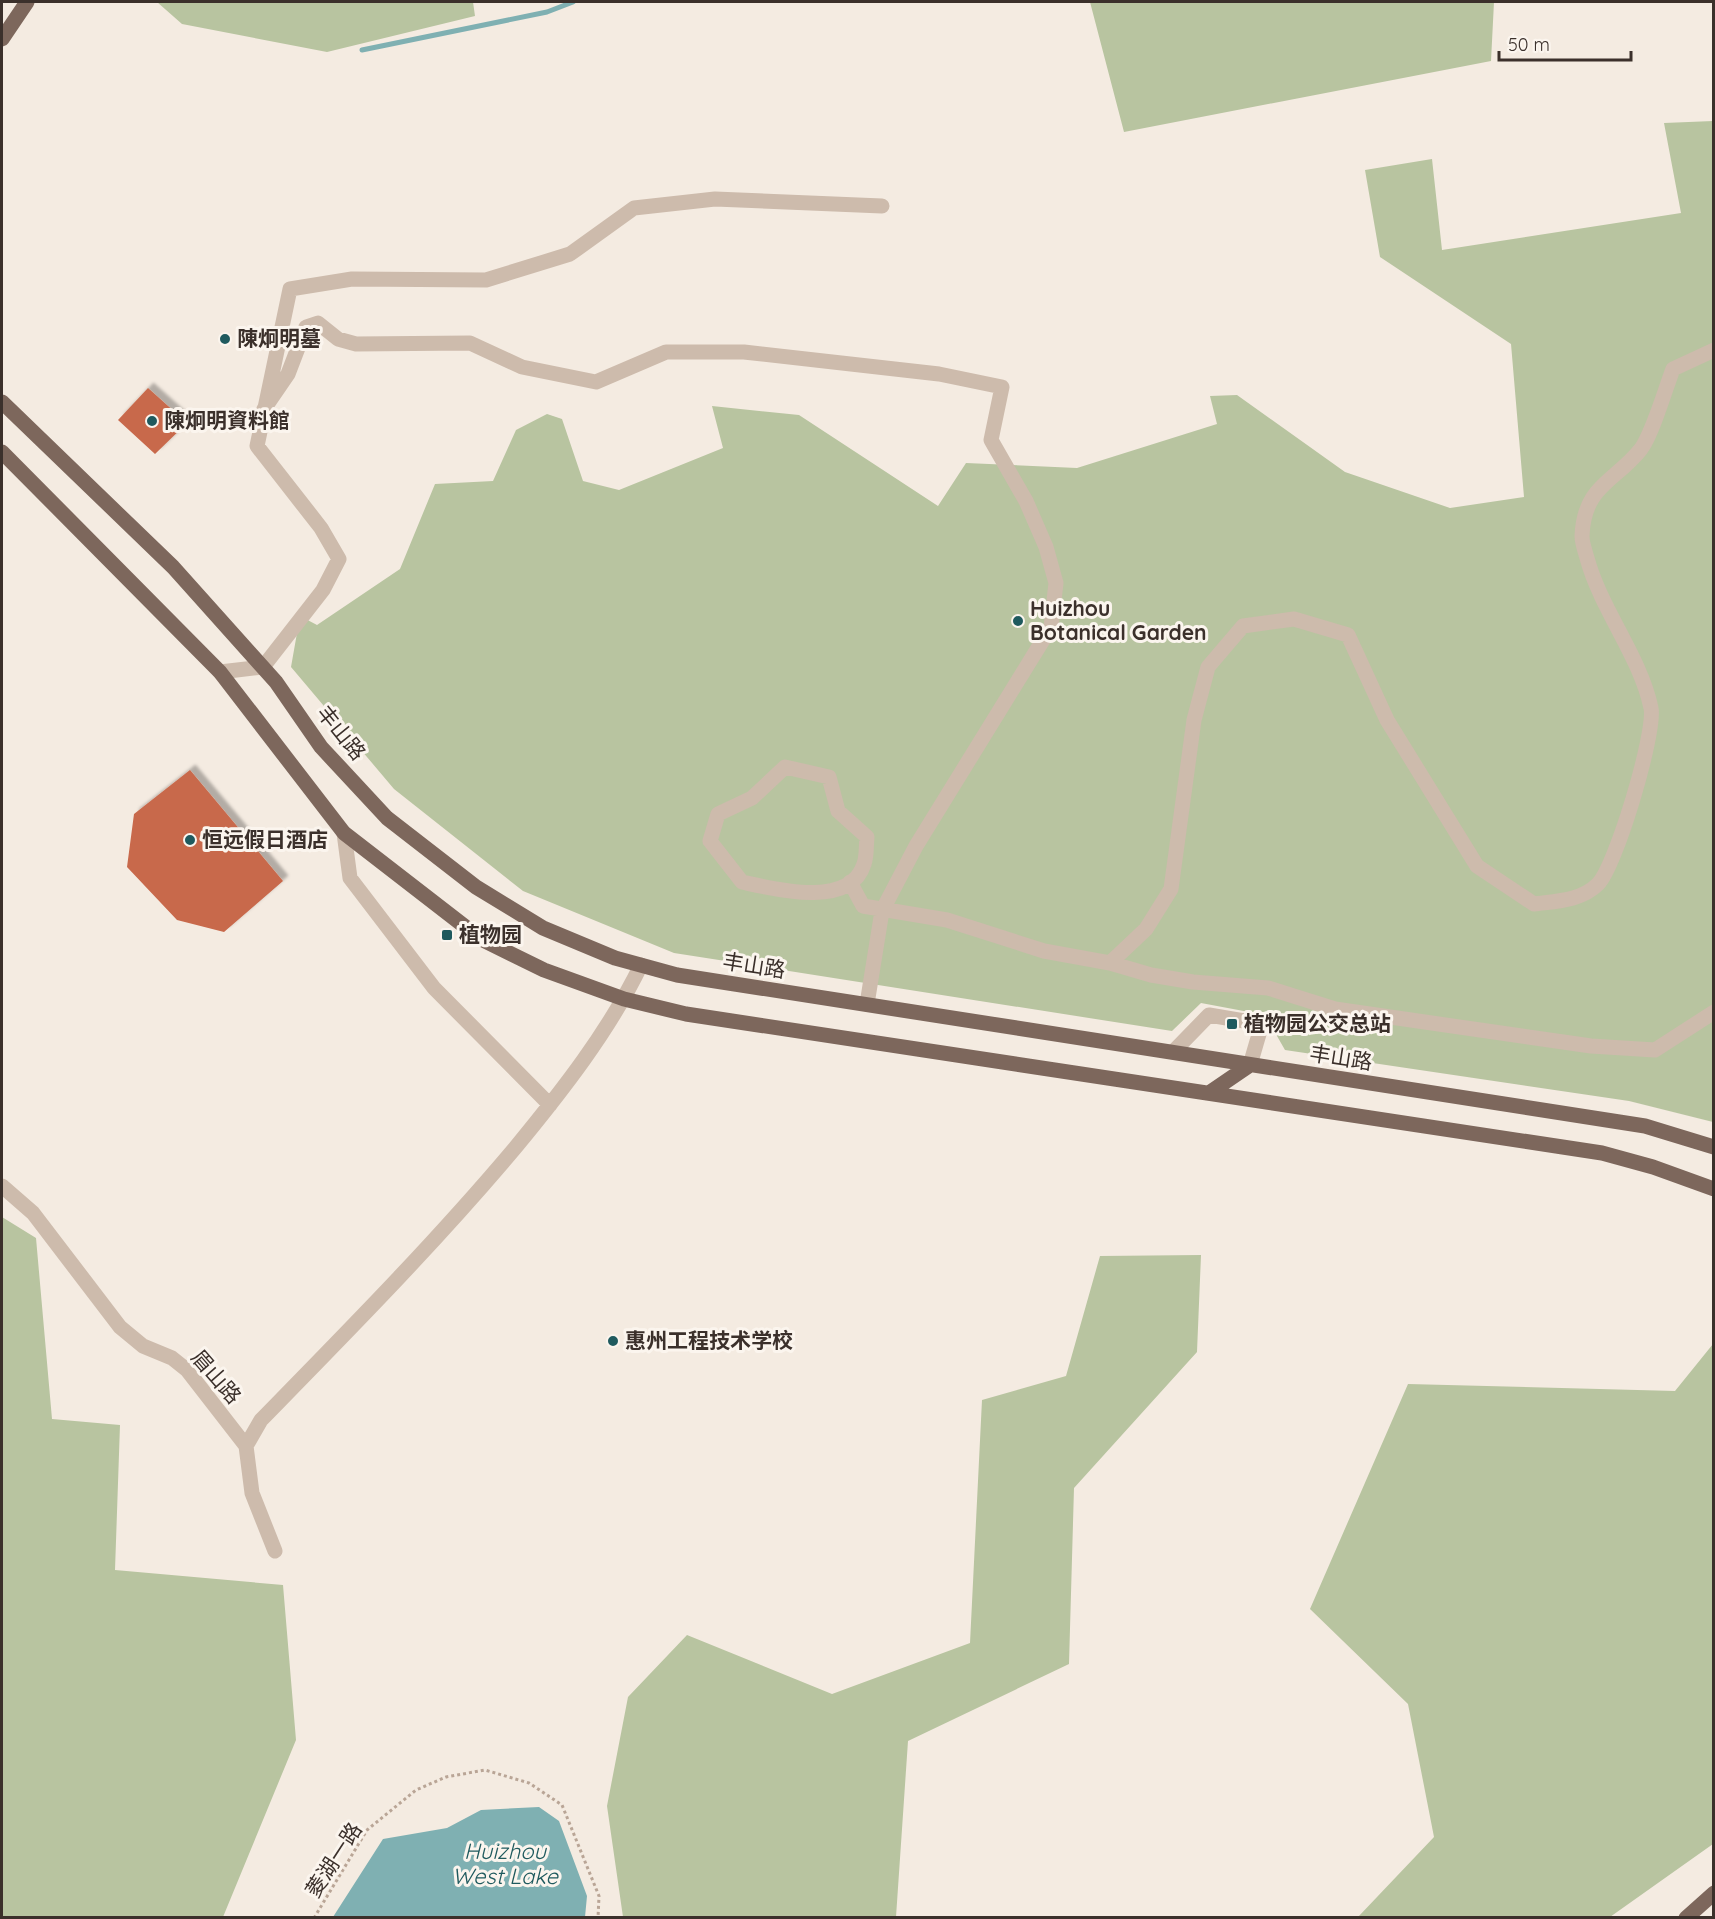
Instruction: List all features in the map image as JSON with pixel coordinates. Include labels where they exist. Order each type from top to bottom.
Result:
[{"type":"main road","points":[[2,39],[27,2]]},
{"type":"main road","name":"丰山路","points":[[2,402],[173,567],[263,667],[321,747],[387,818],[476,887],[543,928],[615,958],[677,975],[1645,1126],[1713,1147]]},
{"type":"main road","points":[[2,452],[220,672],[344,832],[482,939],[544,970],[624,999],[686,1014],[1602,1153],[1653,1167],[1713,1190]]},
{"type":"main road","points":[[1209,1093],[1250,1065]]},
{"type":"main road","points":[[1686,1917],[1713,1893]]},
{"type":"street","points":[[220,672],[263,667],[323,590],[339,559],[321,528],[256,446],[290,289],[352,279],[486,280],[570,254],[634,208],[715,199],[882,207]]},
{"type":"street","points":[[264,409],[288,374],[306,327],[318,323],[338,339],[356,344],[470,343],[522,368],[596,382],[666,352],[744,352],[939,374],[1002,387],[991,440],[1026,501],[1046,547],[1056,583],[1052,627],[916,846],[882,910],[867,1004]]},
{"type":"street","points":[[1110,963],[1146,929],[1171,889],[1194,720],[1208,667],[1243,626],[1294,619],[1348,635],[1387,720],[1477,866],[1534,904],[1573,899],[1598,884],[1622,835],[1644,754],[1652,709],[1629,649],[1594,584],[1582,538],[1586,509],[1604,482],[1641,448],[1673,369],[1713,350]]},
{"type":"street","points":[[785,767],[829,777],[838,811],[867,837],[864,866],[850,882],[826,893],[785,891],[742,882],[710,841],[718,814],[752,798],[785,767]]},
{"type":"street","points":[[344,832],[350,878],[434,988],[550,1105]]},
{"type":"street","points":[[850,882],[863,906],[947,920],[1044,951],[1110,963],[1151,975],[1193,982],[1268,988],[1335,1009],[1591,1046],[1655,1050],[1713,1011]]},
{"type":"street","points":[[276,1551],[252,1493],[246,1446],[261,1420],[454,1220],[550,1105],[624,999],[640,964]]},
{"type":"street","points":[[1173,1052],[1209,1015],[1262,1024],[1250,1065]]},
{"type":"street","name":"眉山路","points":[[2,1186],[33,1212],[120,1327],[143,1346],[172,1358],[187,1370],[246,1446]]},
{"type":"path","name":"菱湖一路","points":[[314,1917],[367,1830],[416,1790],[446,1777],[485,1770],[529,1783],[562,1805],[598,1896],[598,1917]]},
{"type":"green space","points":[[157,2],[473,2],[475,16],[327,52],[182,24]]},
{"type":"green space","points":[[1090,2],[1494,2],[1491,61],[1124,132]]},
{"type":"green space","name":"Huizhou Botanical Garden","points":[[1713,121],[1713,1122],[1629,1101],[1285,1050],[1265,1015],[1201,1003],[1172,1031],[674,953],[523,891],[394,789],[291,667],[300,616],[317,625],[400,569],[435,484],[493,481],[516,430],[547,414],[562,419],[583,481],[619,490],[723,448],[712,406],[799,415],[938,506],[966,463],[1077,468],[1217,424],[1210,396],[1237,395],[1345,472],[1450,508],[1524,497],[1511,344],[1380,257],[1365,170],[1432,159],[1442,250],[1681,213],[1664,123]]},
{"type":"green space","points":[[2,1217],[36,1238],[52,1419],[120,1425],[115,1570],[283,1585],[296,1740],[223,1917],[2,1917]]},
{"type":"green space","points":[[1201,1255],[1197,1352],[1074,1488],[1069,1664],[908,1741],[896,1917],[623,1917],[607,1806],[628,1697],[687,1635],[832,1694],[970,1643],[982,1400],[1066,1376],[1100,1256]]},
{"type":"green space","points":[[1713,1344],[1713,1844],[1610,1917],[1358,1917],[1434,1837],[1408,1704],[1310,1609],[1408,1384],[1675,1391]]},
{"type":"water","name":"Huizhou West Lake","points":[[539,1807],[559,1821],[587,1896],[585,1917],[333,1917],[383,1839],[447,1828],[481,1810]]},
{"type":"building","name":"陳炯明資料館","points":[[148,388],[187,423],[155,454],[118,420]]},
{"type":"building","name":"恒远假日酒店","points":[[190,770],[283,881],[224,932],[177,920],[127,867],[134,814]]},
{"type":"waterway","points":[[362,50],[547,12],[573,2]]},
{"type":"place","name":"陳炯明墓","points":[[225,339]]},
{"type":"place","name":"陳炯明資料館","points":[[152,421]]},
{"type":"place","name":"Huizhou Botanical Garden","points":[[1018,621]]},
{"type":"place","name":"恒远假日酒店","points":[[190,840]]},
{"type":"place","name":"植物园","points":[[447,935]]},
{"type":"place","name":"植物园公交总站","points":[[1232,1024]]},
{"type":"place","name":"惠州工程技术学校","points":[[613,1341]]}]
